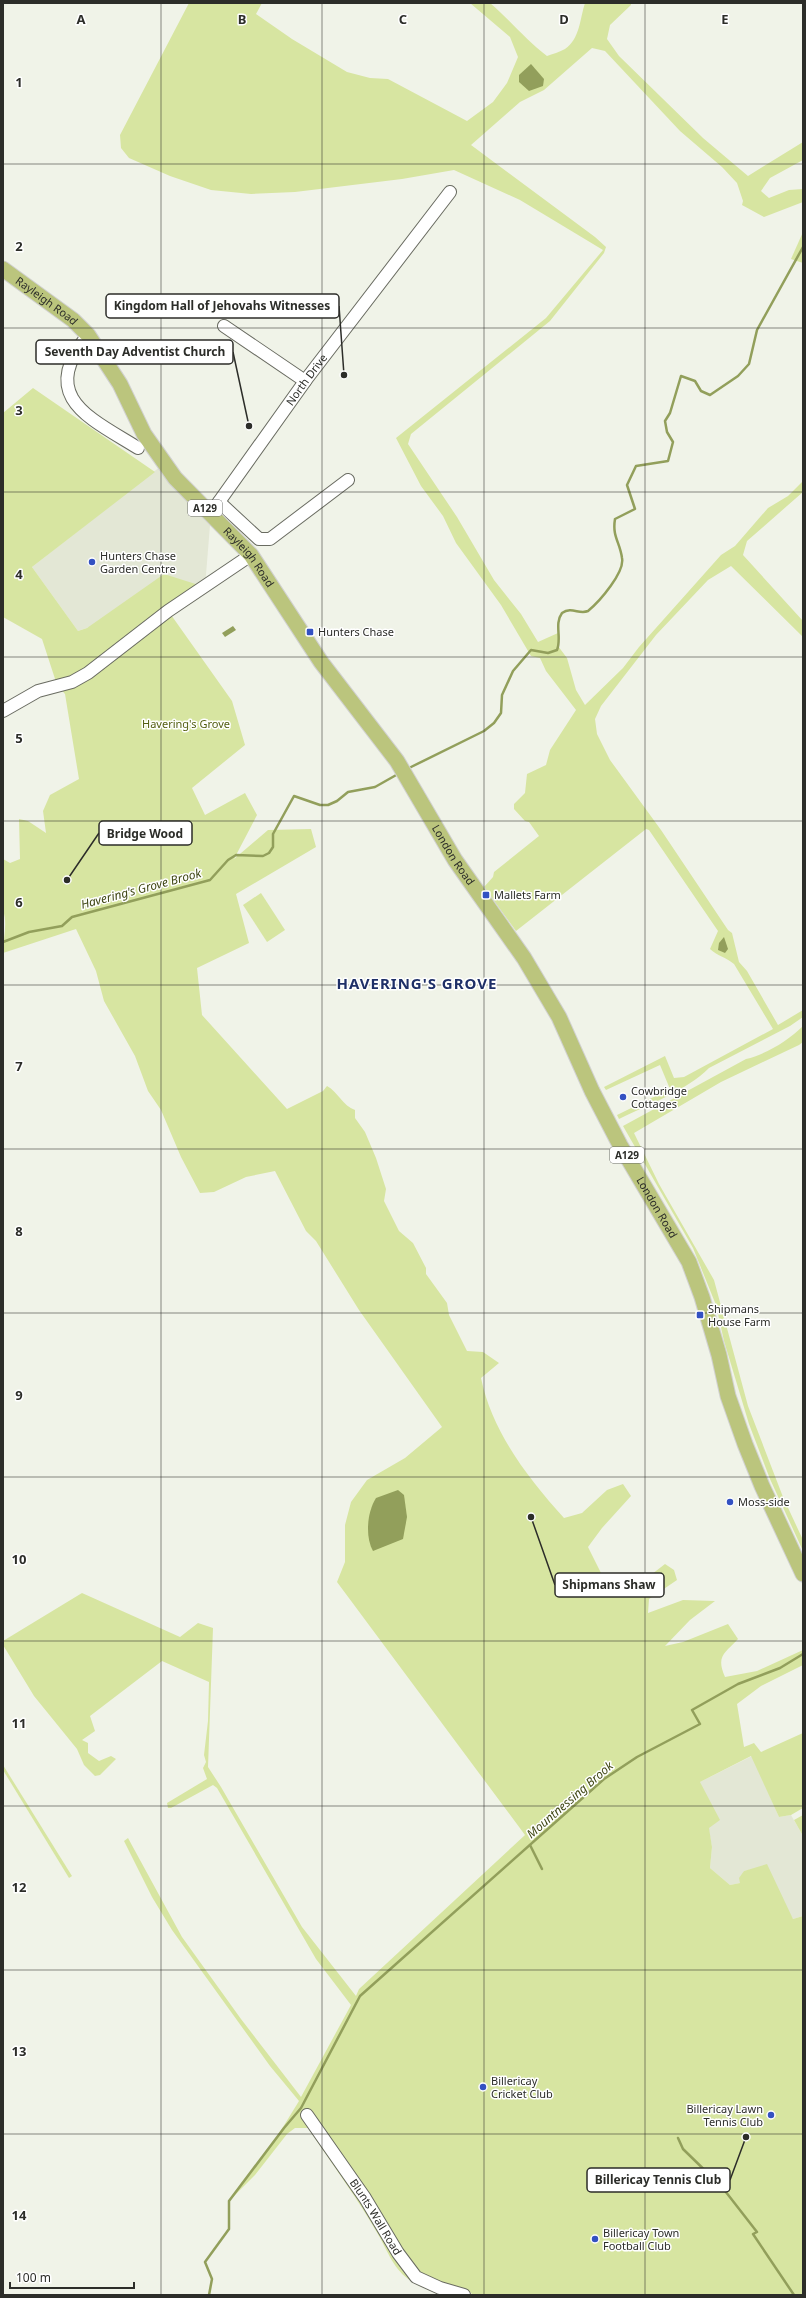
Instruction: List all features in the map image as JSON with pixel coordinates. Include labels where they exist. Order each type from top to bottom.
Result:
[{"type":"main road","name":"Rayleigh Road","points":[[3,269],[64,313],[88,335],[120,384],[144,434],[175,478],[215,508],[251,555],[321,662],[397,761]]},
{"type":"main road","name":"London Road","points":[[397,761],[455,860],[513,941],[559,1017],[611,1128],[689,1262],[702,1297],[719,1355],[728,1396],[745,1444],[762,1486],[803,1574]]},
{"type":"street","name":"North Drive","points":[[215,508],[305,380],[450,192]]},
{"type":"street","points":[[224,326],[305,380]]},
{"type":"street","points":[[88,335],[74,351],[69,363],[69,392],[78,408],[89,417],[138,448]]},
{"type":"street","name":"Rayleigh Road","points":[[215,508],[259,539],[270,539],[348,480]]},
{"type":"street","points":[[3,711],[38,691],[72,682],[88,673],[168,611],[251,555]]},
{"type":"street","name":"Blunts Wall Road","points":[[307,2115],[365,2198],[398,2252],[416,2276],[440,2288],[464,2295]]},
{"type":"shaded area","points":[[531,64],[544,79],[543,86],[529,91],[519,82],[519,75]]},
{"type":"shaded area","points":[[165,463],[211,513],[205,587],[78,631],[32,567]]},
{"type":"shaded area","points":[[233,626],[236,630],[225,637],[222,633]]},
{"type":"shaded area","points":[[724,937],[728,949],[725,953],[718,950],[719,943]]},
{"type":"shaded area","points":[[398,1490],[404,1495],[407,1517],[403,1539],[373,1551],[370,1545],[368,1524],[373,1504],[376,1498]]},
{"type":"shaded area","points":[[752,1756],[779,1817],[791,1815],[803,1836],[803,1916],[793,1919],[762,1867],[744,1871],[740,1883],[730,1885],[710,1868],[712,1847],[700,1782]]},
{"type":"green space","points":[[189,3],[262,3],[256,14],[292,39],[347,72],[370,78],[388,79],[467,121],[493,102],[507,83],[518,57],[510,37],[470,3],[490,3],[547,56],[565,49],[574,40],[579,28],[585,3],[631,3],[631,5],[610,25],[607,39],[619,56],[703,138],[748,176],[803,142],[803,160],[770,178],[761,191],[769,198],[789,190],[803,189],[803,202],[764,217],[742,205],[743,201],[737,183],[722,167],[680,131],[605,51],[592,48],[544,90],[520,102],[471,145],[595,237],[606,247],[604,253],[550,321],[411,434],[408,444],[457,517],[494,580],[521,614],[538,642],[558,633],[558,646],[567,658],[576,690],[585,705],[623,668],[639,647],[721,555],[735,546],[768,508],[788,496],[803,481],[803,492],[747,541],[743,555],[803,621],[803,637],[731,566],[708,580],[656,635],[601,706],[595,719],[597,734],[610,760],[661,830],[728,930],[732,933],[739,962],[747,971],[778,1025],[803,1010],[803,1017],[790,1026],[709,1068],[689,1084],[619,1119],[617,1115],[670,1089],[660,1065],[606,1090],[604,1087],[665,1056],[674,1078],[684,1077],[773,1029],[734,964],[710,949],[718,931],[649,830],[646,829],[516,931],[484,887],[493,877],[494,872],[539,836],[529,822],[525,821],[514,809],[514,804],[525,793],[527,774],[546,765],[550,750],[576,710],[546,671],[540,658],[531,656],[501,605],[456,543],[443,516],[421,486],[396,438],[546,318],[603,250],[520,200],[454,170],[402,179],[295,192],[251,194],[211,190],[170,176],[129,158],[121,148],[120,135]]},
{"type":"green space","points":[[803,232],[803,263],[791,259]]},
{"type":"green space","name":"Havering's Grove","points":[[33,388],[155,472],[32,567],[78,631],[87,628],[164,574],[205,587],[169,612],[232,701],[245,745],[192,788],[205,815],[245,793],[257,815],[234,859],[268,830],[311,829],[316,847],[236,894],[249,943],[197,968],[202,1015],[287,1109],[323,1091],[327,1086],[347,1105],[355,1110],[355,1118],[365,1132],[376,1158],[386,1189],[384,1201],[399,1231],[413,1243],[426,1268],[426,1274],[447,1303],[449,1315],[467,1351],[483,1352],[499,1363],[481,1378],[486,1398],[503,1435],[513,1453],[537,1487],[564,1518],[582,1513],[607,1490],[623,1484],[631,1496],[602,1528],[588,1547],[610,1591],[634,1588],[665,1564],[674,1570],[677,1580],[649,1599],[648,1613],[683,1600],[715,1601],[690,1620],[665,1646],[683,1642],[728,1624],[738,1639],[725,1652],[721,1660],[722,1670],[725,1677],[757,1671],[803,1650],[803,1665],[761,1686],[737,1704],[744,1747],[754,1743],[761,1752],[803,1733],[803,1808],[791,1815],[779,1817],[751,1756],[700,1782],[720,1820],[709,1828],[712,1847],[710,1868],[730,1885],[740,1883],[739,1878],[744,1871],[767,1864],[793,1919],[803,1916],[803,2295],[473,2295],[468,2290],[447,2293],[431,2290],[411,2281],[400,2272],[345,2182],[308,2128],[295,2128],[287,2134],[255,2175],[229,2201],[275,2140],[299,2101],[270,2066],[172,1930],[152,1897],[124,1841],[128,1838],[182,1937],[241,2019],[301,2097],[351,2005],[316,1959],[217,1788],[213,1785],[171,1808],[168,1808],[167,1803],[207,1779],[203,1768],[206,1762],[204,1755],[208,1721],[209,1682],[162,1661],[90,1716],[95,1731],[82,1740],[88,1743],[88,1753],[99,1761],[111,1756],[116,1759],[100,1775],[95,1776],[84,1765],[77,1749],[34,1696],[3,1645],[3,1641],[82,1593],[180,1637],[198,1623],[213,1628],[208,1767],[302,1927],[356,1996],[359,1989],[525,1835],[337,1582],[345,1562],[345,1525],[351,1502],[367,1480],[405,1458],[442,1427],[359,1310],[316,1241],[306,1231],[275,1171],[246,1177],[214,1192],[200,1193],[181,1157],[161,1110],[148,1091],[135,1056],[104,1001],[96,971],[76,929],[3,953],[5,921],[3,911],[3,859],[10,863],[20,859],[19,819],[28,821],[46,833],[43,811],[50,795],[79,779],[65,694],[57,685],[42,639],[3,617],[3,413]]},
{"type":"green space","points":[[261,893],[285,930],[267,942],[243,905]]},
{"type":"green space","points":[[803,1026],[803,1042],[799,1045],[721,1082],[634,1133],[659,1184],[714,1280],[748,1406],[783,1497],[803,1540],[803,1551],[770,1479],[749,1424],[724,1341],[716,1305],[693,1248],[623,1126],[746,1059],[761,1054],[776,1046],[791,1037]]},
{"type":"green space","points":[[3,1765],[72,1876],[69,1878],[3,1770]]},
{"type":"green space","points":[[803,1815],[803,1836],[794,1820]]},
{"type":"waterway","name":"Havering's Grove Brook","points":[[407,769],[484,731],[494,723],[501,713],[502,695],[513,671],[531,650],[548,653],[557,650],[559,641],[558,626],[562,613],[569,610],[582,612],[588,611],[611,586],[620,571],[622,564],[621,552],[615,535],[615,519],[635,509],[627,485],[636,466],[668,461],[673,442],[667,432],[665,421],[670,413],[681,376],[695,381],[701,391],[710,395],[738,376],[749,364],[757,330],[803,247]]},
{"type":"waterway","name":"Havering's Grove Brook","points":[[3,942],[29,932],[62,926],[72,917],[210,880],[228,860],[236,855],[263,856],[269,853],[273,847],[273,834],[294,796],[320,805],[328,805],[337,801],[348,792],[375,787],[398,774]]},
{"type":"waterway","name":"Mountnessing Brook","points":[[209,2295],[212,2279],[205,2262],[229,2229],[229,2201],[301,2108],[360,1996],[604,1779],[637,1757],[700,1724],[692,1710],[738,1684],[780,1668],[803,1654]]},
{"type":"waterway","name":"Mountnessing Brook","points":[[530,1845],[542,1869]]},
{"type":"waterway","points":[[678,2138],[683,2149],[722,2187],[757,2232],[753,2234],[794,2295]]},
{"type":"place","name":"Kingdom Hall of Jehovahs Witnesses","points":[[344,375]]},
{"type":"place","name":"Seventh Day Adventist Church","points":[[249,426]]},
{"type":"place","name":"Hunters Chase Garden Centre","points":[[92,562]]},
{"type":"place","name":"Hunters Chase","points":[[310,632]]},
{"type":"place","name":"Bridge Wood","points":[[67,880]]},
{"type":"place","name":"Mallets Farm","points":[[486,895]]},
{"type":"place","name":"Cowbridge Cottages","points":[[623,1097]]},
{"type":"place","name":"Shipmans House Farm","points":[[700,1315]]},
{"type":"place","name":"Moss-side","points":[[730,1502]]},
{"type":"place","name":"Shipmans Shaw","points":[[531,1517]]},
{"type":"place","name":"Billericay Cricket Club","points":[[483,2087]]},
{"type":"place","name":"Billericay Lawn Tennis Club","points":[[771,2115]]},
{"type":"place","name":"Billericay Tennis Club","points":[[746,2137]]},
{"type":"place","name":"Billericay Town Football Club","points":[[595,2239]]},
{"type":"district","name":"HAVERING'S GROVE","points":[[417,984]]}]
